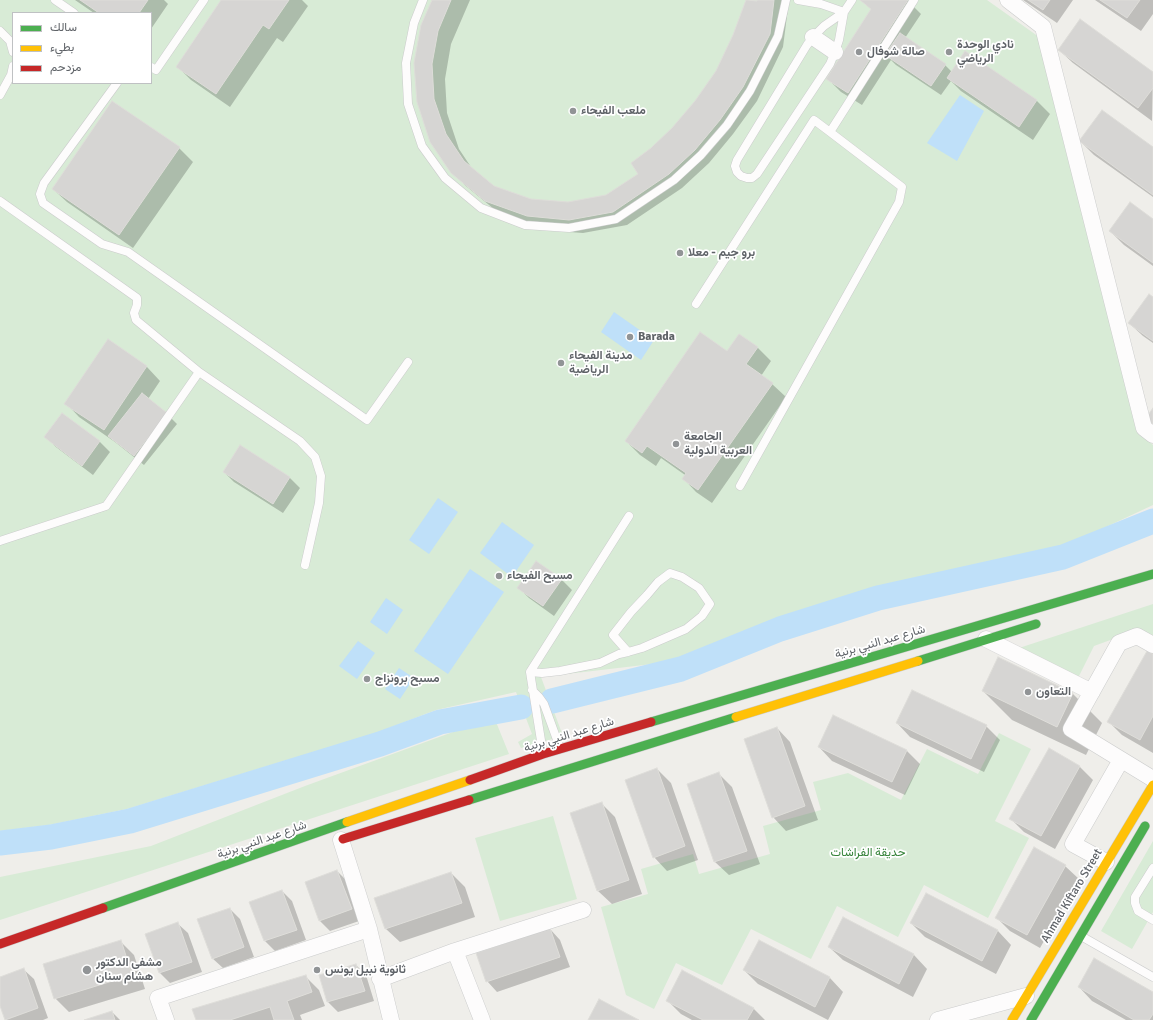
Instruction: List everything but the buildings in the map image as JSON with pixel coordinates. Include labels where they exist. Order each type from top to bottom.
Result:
[{"type":"main road","name":"شارع عبد النبي برنية","points":[[0,944],[543,754],[1153,574]]},
{"type":"main road","points":[[337,841],[1047,620]]},
{"type":"main road","name":"Ahmad Kiftaro Street","points":[[1012,1020],[1153,785]]},
{"type":"main road","points":[[1031,1020],[1149,820]]},
{"type":"street","points":[[1008,0],[1043,27],[1144,428],[1153,435]]},
{"type":"street","points":[[813,37],[835,52]]},
{"type":"street","points":[[1153,645],[1137,636],[1119,643],[1071,729],[1153,779]]},
{"type":"street","points":[[986,639],[1092,692]]},
{"type":"street","points":[[1106,862],[1074,844],[1121,760]]},
{"type":"street","points":[[337,841],[369,929],[391,1020]]},
{"type":"street","points":[[380,979],[455,952],[582,910]]},
{"type":"street","points":[[166,1020],[158,998],[369,929]]},
{"type":"street","points":[[455,952],[482,1020]]},
{"type":"street","points":[[938,1020],[1026,996]]},
{"type":"lane","points":[[55,0],[73,12]]},
{"type":"lane","points":[[152,68],[156,70],[204,0]]},
{"type":"lane","points":[[423,0],[414,23],[406,63],[408,104],[422,146],[445,178],[481,208],[525,225],[569,228],[616,219],[674,180],[701,156],[727,125],[750,91],[778,36],[786,0]]},
{"type":"lane","points":[[798,0],[821,4],[844,12]]},
{"type":"lane","points":[[844,12],[824,26],[813,37],[737,160],[735,166],[737,172],[741,176],[752,178],[757,174],[830,64],[835,52],[844,12],[852,0]]},
{"type":"lane","points":[[830,132],[914,0]]},
{"type":"lane","points":[[0,31],[10,41],[12,48]]},
{"type":"lane","points":[[0,95],[12,70]]},
{"type":"lane","points":[[116,84],[44,183],[40,194],[43,203],[102,244],[128,252],[367,420],[408,362]]},
{"type":"lane","points":[[696,304],[814,120],[902,187],[899,202],[740,486]]},
{"type":"lane","points":[[0,201],[137,298],[137,305],[134,313],[136,320],[199,372],[300,441],[315,457],[321,476],[319,503],[305,565]]},
{"type":"lane","points":[[0,541],[106,506],[199,372]]},
{"type":"lane","points":[[543,754],[530,672],[629,516]]},
{"type":"lane","points":[[530,672],[542,673],[600,663],[619,654],[628,652],[642,648],[686,629],[702,616],[710,604],[699,588],[670,573],[658,582],[612,635],[628,652]]},
{"type":"lane","points":[[532,690],[539,696],[544,704],[560,749]]},
{"type":"lane","points":[[1153,868],[1135,897],[1138,910],[1153,920]]},
{"type":"lane","points":[[1080,936],[1153,977]]},
{"type":"green space","name":"مدينة الفيحاء الرياضية","points":[[0,0],[987,0],[1039,37],[1140,432],[1153,445],[1153,505],[1061,548],[876,589],[777,620],[678,661],[541,677],[563,736],[521,748],[518,742],[532,734],[516,692],[436,710],[376,733],[127,809],[49,825],[0,831]]},
{"type":"green space","points":[[1153,604],[1153,641],[1135,631],[1094,646],[1078,678],[1016,649]]},
{"type":"green space","points":[[494,717],[509,754],[0,920],[0,877],[151,846],[305,786]]},
{"type":"green space","name":"حديقة الفراشات","points":[[999,733],[1031,749],[995,821],[1029,838],[988,918],[924,885],[898,937],[837,906],[811,959],[751,929],[722,985],[676,963],[654,1009],[626,995],[601,907],[648,894],[641,869],[693,854],[699,874],[770,854],[763,826],[821,810],[813,782],[848,773],[901,800],[927,749],[978,774]]},
{"type":"green space","points":[[553,816],[577,899],[500,921],[475,838]]},
{"type":"green space","points":[[1153,841],[1153,912],[1132,949],[1101,931]]},
{"type":"water","points":[[960,95],[984,111],[957,161],[927,143]]},
{"type":"water","points":[[614,312],[654,340],[641,360],[601,332]]},
{"type":"water","points":[[438,498],[458,512],[429,554],[409,540]]},
{"type":"water","points":[[502,522],[534,545],[512,577],[480,553]]},
{"type":"water","points":[[470,569],[504,592],[448,674],[414,651]]},
{"type":"water","points":[[386,598],[403,610],[387,634],[370,622]]},
{"type":"water","points":[[358,641],[375,653],[357,679],[339,666]]},
{"type":"water","points":[[399,668],[414,678],[400,699],[385,689]]},
{"type":"waterway","points":[[552,701],[681,669],[780,629],[878,598],[1063,557],[1153,521]]},
{"type":"waterway","points":[[0,843],[51,837],[130,821],[380,744],[440,722],[521,707]]},
{"type":"traffic: fast","points":[[651,722],[1153,574]]},
{"type":"traffic: fast","points":[[918,661],[1036,624]]},
{"type":"traffic: fast","points":[[469,800],[736,717]]},
{"type":"traffic: fast","points":[[103,908],[347,822]]},
{"type":"traffic: fast","points":[[1031,1020],[1145,826]]},
{"type":"traffic: slow","points":[[736,717],[918,661]]},
{"type":"traffic: slow","points":[[347,822],[470,780]]},
{"type":"traffic: slow","points":[[1012,1020],[1153,785]]},
{"type":"traffic: jam","points":[[470,780],[543,754],[651,722]]},
{"type":"traffic: jam","points":[[343,839],[469,800]]},
{"type":"traffic: jam","points":[[0,944],[103,908]]},
{"type":"place","name":"صالة شوفال","points":[[859,52]]},
{"type":"place","name":"نادي الوحدة الرياضي","points":[[949,52]]},
{"type":"place","name":"ملعب الفيحاء","points":[[573,111]]},
{"type":"place","name":"برو جيم - معلا","points":[[680,253]]},
{"type":"place","name":"Barada","points":[[630,337]]},
{"type":"place","name":"مدينة الفيحاء الرياضية","points":[[561,363]]},
{"type":"place","name":"الجامعة العربية الدولية","points":[[676,444]]},
{"type":"place","name":"مسبح الفيحاء","points":[[499,576]]},
{"type":"place","name":"مسبح برونزاج","points":[[367,679]]},
{"type":"place","name":"التعاون","points":[[1028,692]]},
{"type":"place","name":"مشفى الدكتور هشام سنان","points":[[87,970]]},
{"type":"place","name":"ثانوية نبيل يونس","points":[[317,970]]}]
